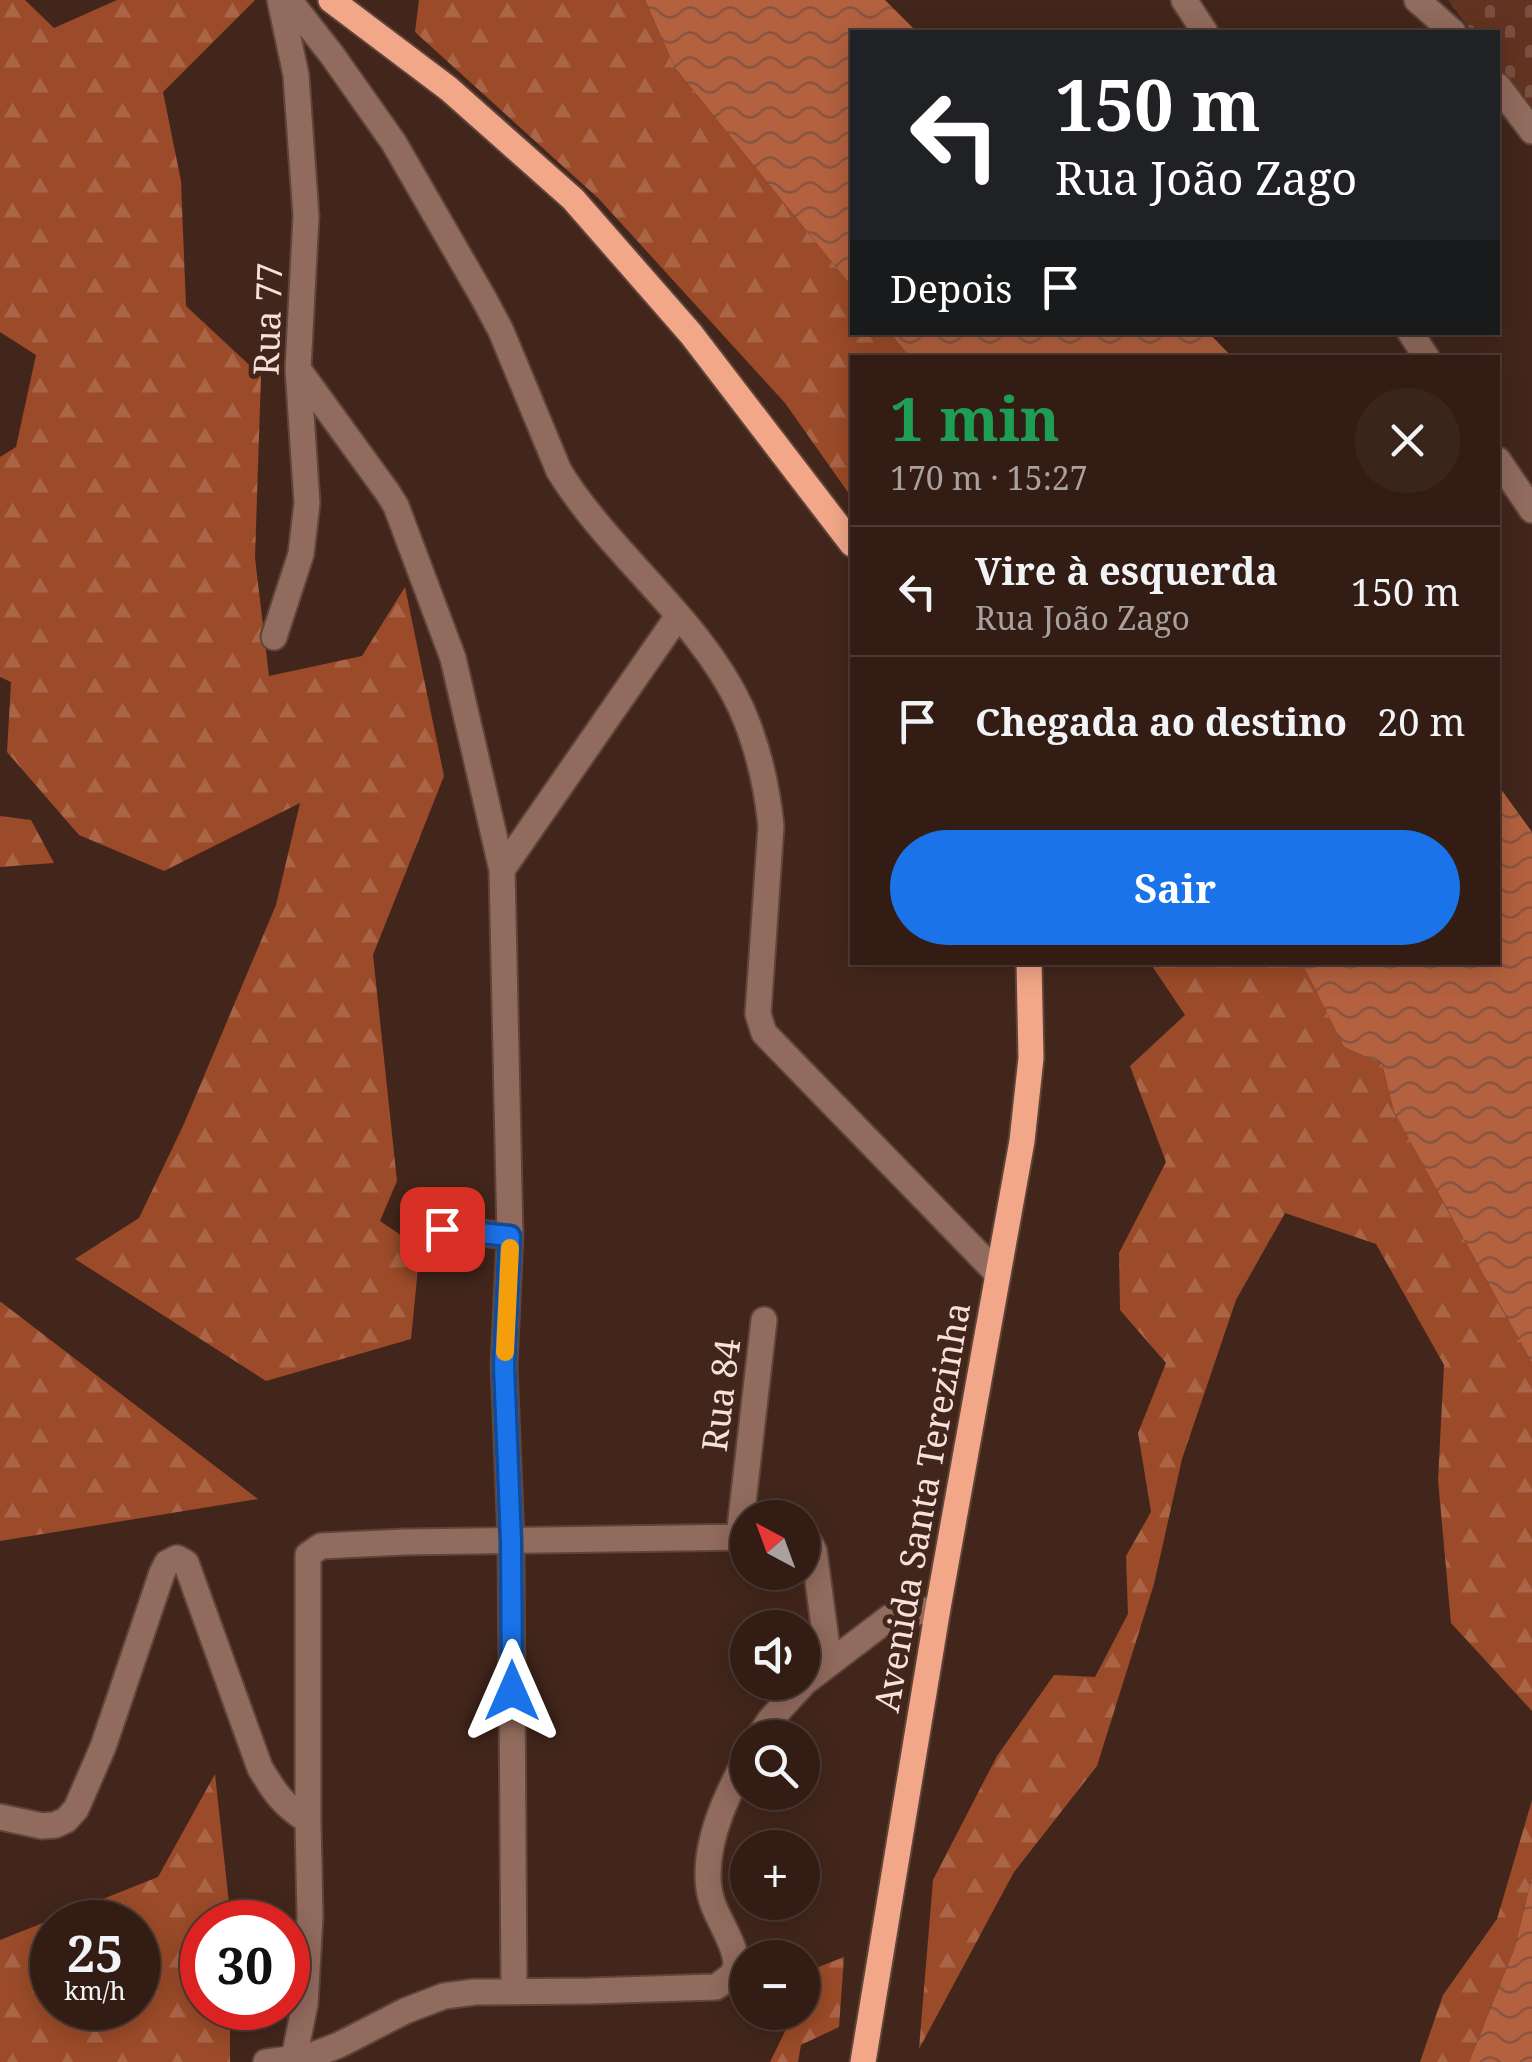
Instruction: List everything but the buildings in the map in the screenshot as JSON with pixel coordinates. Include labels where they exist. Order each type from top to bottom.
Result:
[{"type":"main road","points":[[331,0],[449,89],[573,199],[692,334],[850,541]]},
{"type":"main road","name":"Avenida Santa Terezinha","points":[[863,2062],[938,1608],[1022,1142],[1032,1058],[1029,965]]},
{"type":"street","name":"Rua 77","points":[[274,637],[301,554],[307,503],[298,369],[306,216],[296,75],[280,0]]},
{"type":"street","points":[[288,0],[394,143],[501,331],[571,491],[708,653],[740,707],[756,752],[771,826],[758,1014],[764,1033],[997,1273]]},
{"type":"street","points":[[1184,0],[1205,30]]},
{"type":"street","points":[[1417,0],[1451,30]]},
{"type":"street","points":[[1500,89],[1532,131]]},
{"type":"street","points":[[298,369],[396,506],[453,658],[502,870],[510,1236],[504,1365],[511,1541],[514,1992]]},
{"type":"street","points":[[1500,463],[1532,510]]},
{"type":"street","points":[[502,870],[678,616]]},
{"type":"street","points":[[442,1229],[510,1236]]},
{"type":"street","name":"Rua 84","points":[[747,1500],[764,1320]]},
{"type":"street","points":[[294,2058],[306,2004],[310,1917],[308,1555],[320,1546],[730,1537]]},
{"type":"street","points":[[0,1816],[54,1825],[66,1820],[76,1809],[103,1747],[162,1573],[167,1563],[177,1558],[186,1563],[260,1768],[286,1807],[308,1822]]},
{"type":"street","points":[[819,1590],[829,1664]]},
{"type":"street","points":[[770,1720],[805,1682],[889,1618],[938,1608]]},
{"type":"street","points":[[266,2062],[314,2055],[339,2046],[405,2011],[444,1996],[716,1986],[734,1974],[737,1960],[711,1900],[708,1872],[719,1819],[730,1791]]},
{"type":"green space","points":[[0,0],[25,0],[54,28],[117,0],[255,0],[163,92],[181,181],[186,306],[261,376],[255,558],[269,676],[362,656],[405,587],[444,776],[373,955],[397,1181],[380,1221],[420,1248],[411,1339],[266,1381],[75,1259],[139,1218],[183,1126],[276,905],[300,803],[164,871],[79,835],[7,752],[11,682],[0,677],[0,457],[16,447],[36,355],[0,332]]},
{"type":"green space","points":[[419,0],[645,0],[675,68],[850,285],[850,335],[892,335],[908,355],[850,355],[850,495],[785,403],[599,199],[415,32]]},
{"type":"green space","points":[[1448,0],[1532,0],[1532,114],[1500,70],[1500,30],[1470,30]]},
{"type":"green space","points":[[0,816],[31,820],[54,863],[0,867]]},
{"type":"green space","points":[[1151,965],[1303,965],[1344,1047],[1382,1064],[1394,1112],[1532,1363],[1532,1711],[1451,1623],[1438,1480],[1444,1365],[1376,1244],[1285,1213],[1236,1300],[1182,1459],[1154,1584],[1097,1766],[1014,1872],[919,2049],[933,1880],[997,1756],[1054,1675],[1095,1677],[1128,1614],[1126,1556],[1151,1512],[1138,1433],[1166,1363],[1120,1310],[1119,1253],[1166,1162],[1130,1066],[1185,1015]]},
{"type":"green space","points":[[1,1302],[258,1499],[0,1541]]},
{"type":"green space","points":[[215,1774],[229,1900],[180,1900],[180,2030],[230,2030],[230,2062],[0,2062],[0,1940],[30,1928],[30,2030],[160,2030],[160,1900],[100,1900],[158,1877]]},
{"type":"green space","points":[[1532,1800],[1532,1876],[1515,1947],[1469,2062],[1420,2062],[1443,1995],[1497,1919]]},
{"type":"green space","points":[[844,1957],[839,2027],[801,2045],[798,2062],[770,2062],[786,2030],[820,2030],[820,1966]]},
{"type":"water","points":[[645,0],[885,0],[915,30],[850,30],[850,285],[675,68]]},
{"type":"water","points":[[892,335],[1211,335],[1230,355],[908,355]]},
{"type":"water","points":[[1500,788],[1532,832],[1532,1363],[1394,1112],[1382,1064],[1344,1047],[1303,965],[1500,965]]},
{"type":"water","points":[[1532,1876],[1532,2062],[1469,2062],[1515,1947]]},
{"type":"slow traffic","points":[[505,1352],[510,1248]]},
{"type":"route","points":[[442,1229],[510,1236],[504,1365],[512,1691]]}]
